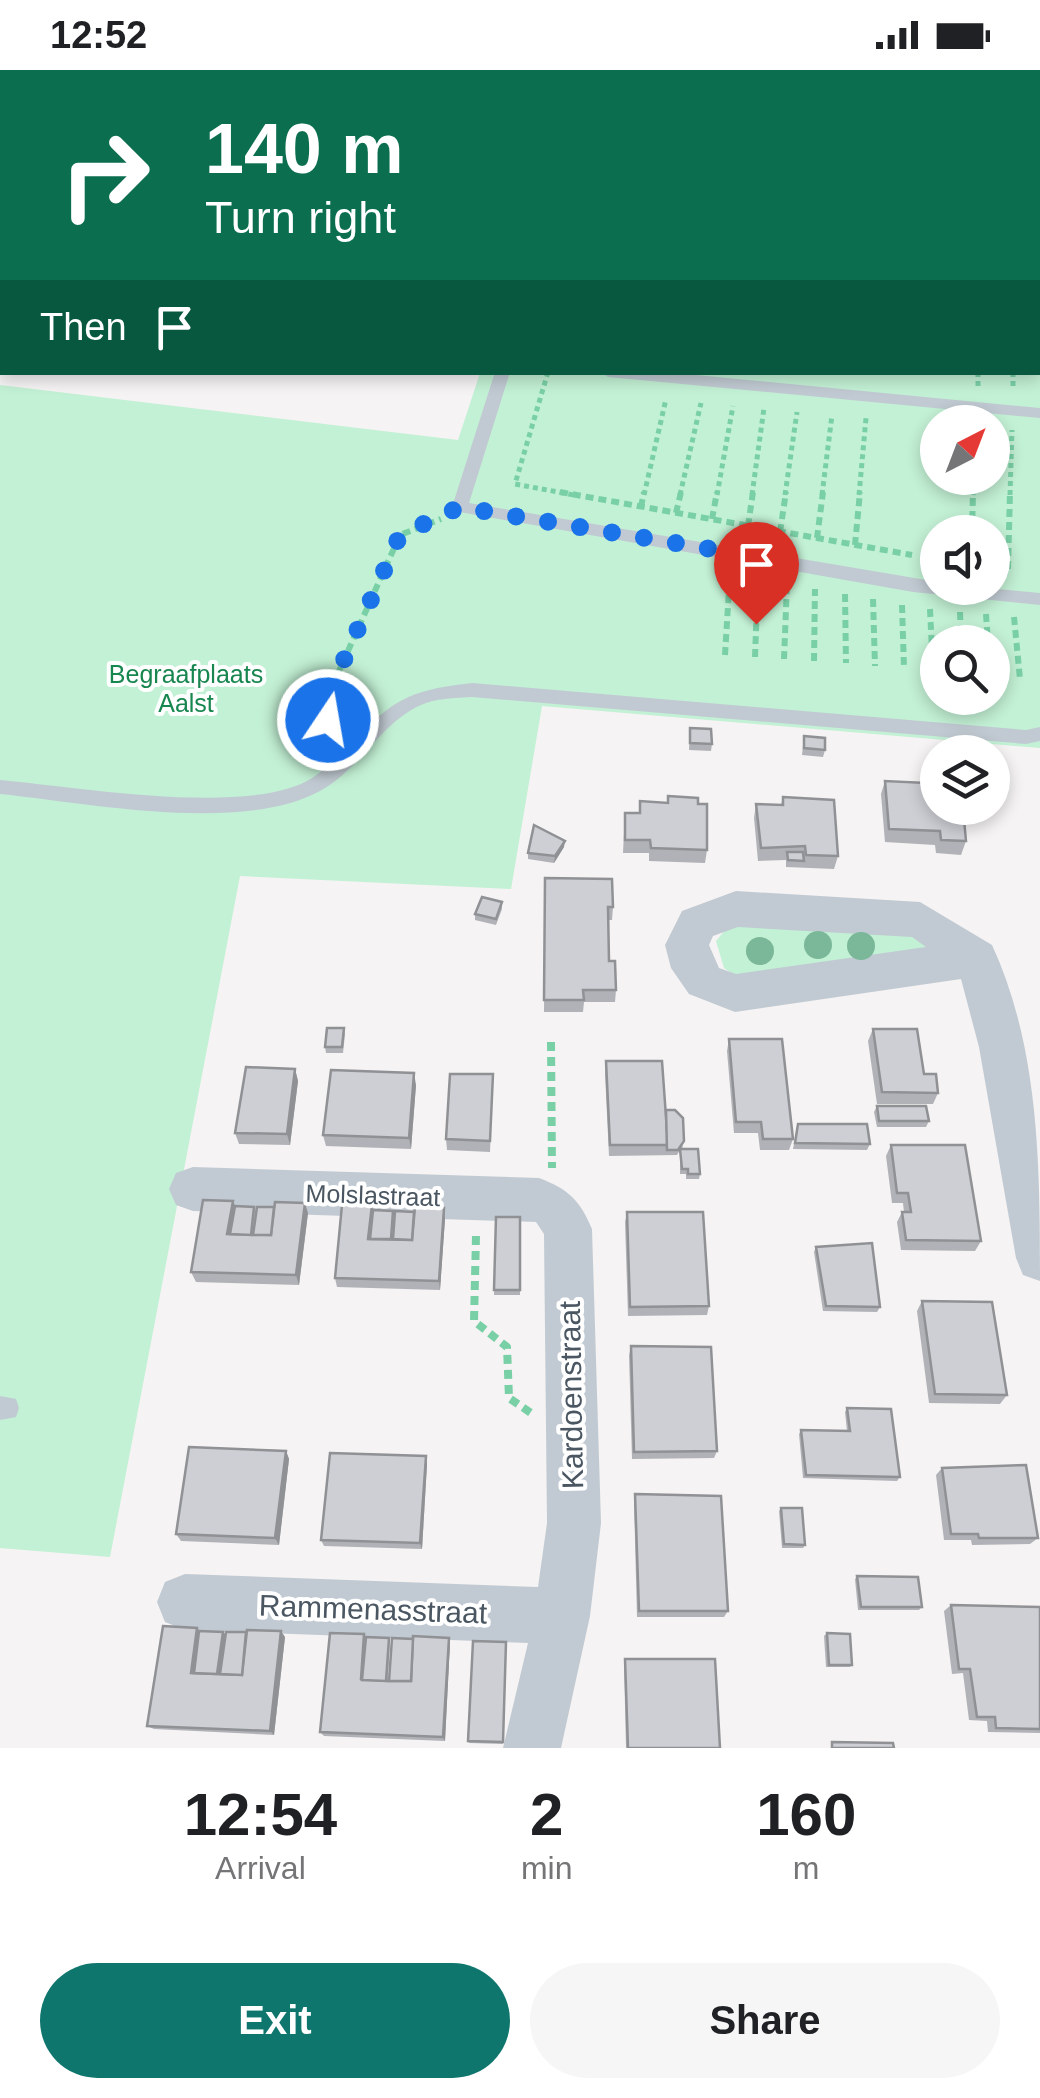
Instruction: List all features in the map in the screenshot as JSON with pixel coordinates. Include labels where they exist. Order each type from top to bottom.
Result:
[{"type":"street","points":[[976,958],[746,993],[704,981],[686,953],[698,924],[736,909],[920,920],[976,958],[1002,1047],[1040,1258]]},
{"type":"street","name":"Molslastraat","points":[[193,1189],[478,1198],[552,1205]]},
{"type":"street","name":"Kardoenstraat","points":[[532,1748],[562,1616],[574,1523],[568,1230],[552,1205]]},
{"type":"street","name":"Rammenasstraat","points":[[185,1602],[562,1616]]},
{"type":"lane","points":[[502,375],[460,507],[920,586]]},
{"type":"lane","points":[[640,375],[1040,414]]},
{"type":"lane","points":[[1012,596],[1040,599]]},
{"type":"lane","points":[[0,787],[230,806],[277,802],[315,786],[400,709],[424,696],[472,690],[1040,734]]},
{"type":"path","points":[[547,375],[515,484],[920,557]]},
{"type":"path","points":[[641,507],[671,378]]},
{"type":"path","points":[[676,513],[706,382]]},
{"type":"path","points":[[712,520],[738,385]]},
{"type":"path","points":[[748,526],[766,387]]},
{"type":"path","points":[[780,532],[800,390]]},
{"type":"path","points":[[817,538],[834,394]]},
{"type":"path","points":[[855,545],[868,397]]},
{"type":"path","points":[[1009,515],[1012,411]]},
{"type":"path","points":[[385,725],[354,729],[328,720],[326,700],[400,535],[460,507]]},
{"type":"path","points":[[725,655],[731,552]]},
{"type":"path","points":[[755,657],[759,557]]},
{"type":"path","points":[[784,659],[788,562]]},
{"type":"path","points":[[814,661],[816,568]]},
{"type":"path","points":[[844,573],[846,664]]},
{"type":"path","points":[[872,578],[874,666]]},
{"type":"path","points":[[901,584],[904,668]]},
{"type":"path","points":[[1012,596],[1020,679]]},
{"type":"path","points":[[551,1042],[552,1205]]},
{"type":"path","points":[[478,1198],[474,1321],[507,1347],[507,1388],[516,1407],[535,1414],[572,1409]]},
{"type":"green space","name":"Begraafplaats Aalst","points":[[479,375],[1040,375],[1040,748],[1010,745],[1010,735],[920,738],[542,706],[511,889],[240,876],[110,1557],[0,1548],[0,385],[458,440]]},
{"type":"green space","points":[[731,923],[912,935],[931,948],[744,982],[724,968],[716,941]]},
{"type":"building","points":[[690,728],[711,729],[712,744],[690,743]]},
{"type":"building","points":[[804,736],[825,738],[825,750],[804,748]]},
{"type":"building","points":[[885,781],[920,783],[920,825],[965,825],[966,841],[941,840],[940,831],[889,829]]},
{"type":"building","points":[[668,796],[698,798],[698,804],[707,804],[707,850],[651,848],[650,840],[625,840],[625,813],[640,813],[640,801],[668,803]]},
{"type":"building","points":[[783,797],[834,800],[838,856],[806,855],[805,846],[761,848],[756,804],[783,805]]},
{"type":"building","points":[[534,825],[565,841],[555,856],[528,853]]},
{"type":"building","points":[[787,852],[803,852],[804,861],[788,860]]},
{"type":"building","points":[[545,878],[612,879],[609,961],[615,961],[616,990],[583,990],[584,1000],[544,1000]]},
{"type":"building","points":[[482,897],[502,902],[496,919],[475,914]]},
{"type":"building","points":[[327,1028],[344,1028],[342,1047],[325,1047]]},
{"type":"building","points":[[873,1029],[917,1029],[924,1074],[936,1074],[938,1093],[882,1092]]},
{"type":"building","points":[[729,1039],[782,1039],[793,1139],[763,1139],[761,1122],[736,1122]]},
{"type":"building","points":[[606,1061],[662,1061],[668,1145],[610,1145]]},
{"type":"building","points":[[246,1067],[295,1069],[287,1134],[235,1133]]},
{"type":"building","points":[[331,1070],[414,1073],[409,1138],[323,1135]]},
{"type":"building","points":[[450,1074],[493,1074],[490,1141],[446,1139]]},
{"type":"building","points":[[877,1106],[926,1106],[929,1121],[879,1121]]},
{"type":"building","points":[[666,1110],[675,1110],[683,1118],[684,1141],[678,1150],[667,1150]]},
{"type":"building","points":[[798,1124],[867,1124],[870,1144],[795,1143]]},
{"type":"building","points":[[891,1145],[965,1145],[981,1241],[906,1240],[902,1212],[911,1212],[908,1193],[897,1193]]},
{"type":"building","points":[[680,1149],[698,1149],[700,1174],[688,1174],[688,1169],[682,1169]]},
{"type":"building","points":[[203,1200],[233,1201],[227,1234],[271,1235],[275,1202],[305,1203],[296,1275],[191,1272]]},
{"type":"building","points":[[342,1205],[372,1205],[368,1239],[412,1240],[415,1207],[444,1208],[439,1281],[335,1278]]},
{"type":"building","points":[[235,1206],[254,1207],[251,1235],[230,1234]]},
{"type":"building","points":[[257,1207],[274,1207],[271,1235],[253,1235]]},
{"type":"building","points":[[373,1210],[393,1211],[391,1239],[370,1239]]},
{"type":"building","points":[[395,1211],[414,1212],[412,1240],[393,1239]]},
{"type":"building","points":[[627,1212],[703,1212],[709,1306],[630,1307]]},
{"type":"building","points":[[496,1217],[520,1217],[520,1290],[494,1290]]},
{"type":"building","points":[[872,1243],[880,1307],[826,1306],[816,1247]]},
{"type":"building","points":[[922,1301],[992,1302],[1007,1395],[935,1394]]},
{"type":"building","points":[[631,1346],[711,1347],[717,1451],[634,1452]]},
{"type":"building","points":[[847,1408],[891,1409],[900,1477],[806,1475],[801,1430],[850,1431]]},
{"type":"building","points":[[189,1447],[286,1451],[275,1538],[176,1534]]},
{"type":"building","points":[[330,1453],[426,1456],[420,1543],[321,1540]]},
{"type":"building","points":[[1026,1465],[1038,1538],[951,1534],[942,1468]]},
{"type":"building","points":[[635,1494],[721,1496],[728,1611],[639,1611]]},
{"type":"building","points":[[781,1508],[802,1508],[805,1545],[784,1544]]},
{"type":"building","points":[[857,1576],[918,1577],[922,1607],[861,1607]]},
{"type":"building","points":[[951,1605],[1040,1607],[1040,1729],[996,1728],[995,1717],[977,1717],[970,1669],[959,1669]]},
{"type":"building","points":[[163,1626],[197,1628],[191,1673],[242,1675],[247,1630],[281,1631],[270,1731],[147,1726]]},
{"type":"building","points":[[199,1631],[223,1632],[217,1674],[194,1673]]},
{"type":"building","points":[[226,1632],[246,1632],[242,1675],[220,1674]]},
{"type":"building","points":[[330,1633],[364,1634],[361,1679],[388,1681],[411,1681],[413,1636],[449,1638],[443,1737],[320,1732]]},
{"type":"building","points":[[827,1633],[850,1634],[852,1665],[829,1665]]},
{"type":"building","points":[[366,1637],[389,1638],[386,1681],[362,1680]]},
{"type":"building","points":[[392,1638],[413,1639],[411,1681],[389,1681]]},
{"type":"building","points":[[473,1641],[506,1642],[503,1742],[468,1741]]},
{"type":"building","points":[[625,1659],[715,1659],[720,1748],[628,1748]]},
{"type":"building","points":[[832,1742],[893,1743],[894,1748],[832,1748]]},
{"type":"route","points":[[328,720],[326,700],[400,535],[460,507],[759,557],[756,624]]}]
